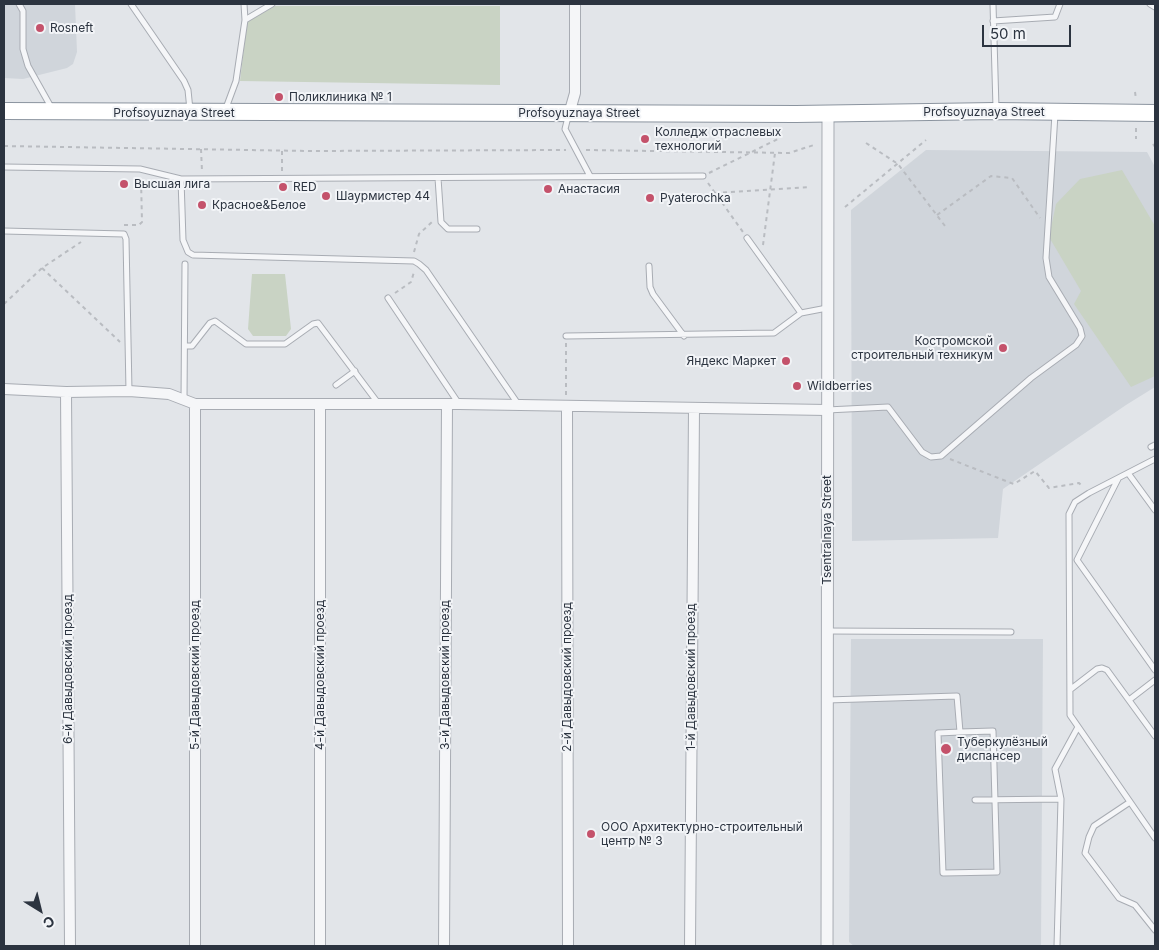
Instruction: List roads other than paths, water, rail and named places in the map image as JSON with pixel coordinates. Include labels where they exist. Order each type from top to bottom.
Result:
[{"type":"highway","name":"Profsoyuznaya Street","points":[[4,111],[569,114],[828,114],[996,111],[1155,113]]},
{"type":"street","points":[[569,114],[574,93],[575,4]]},
{"type":"street","name":"Tsentralnaya Street","points":[[827,946],[828,114]]},
{"type":"street","points":[[4,389],[66,392],[129,391],[169,394],[184,402],[195,404],[459,404],[520,406],[567,404],[827,410]]},
{"type":"street","name":"6-й Давыдовский проезд","points":[[66,392],[70,946]]},
{"type":"street","name":"5-й Давыдовский проезд","points":[[194,946],[195,404]]},
{"type":"street","name":"4-й Давыдовский проезд","points":[[320,404],[320,946]]},
{"type":"street","name":"3-й Давыдовский проезд","points":[[444,946],[447,404]]},
{"type":"street","name":"2-й Давыдовский проезд","points":[[567,404],[568,946]]},
{"type":"street","name":"1-й Давыдовский проезд","points":[[690,946],[694,408]]},
{"type":"lane","points":[[19,4],[23,11],[23,49],[28,66],[54,112]]},
{"type":"lane","points":[[131,4],[184,81],[188,90],[190,113]]},
{"type":"lane","points":[[225,113],[236,81],[245,20],[244,4]]},
{"type":"lane","points":[[245,20],[272,4]]},
{"type":"lane","points":[[993,4],[996,111]]},
{"type":"lane","points":[[993,21],[1055,18],[1060,4]]},
{"type":"lane","points":[[1150,4],[1155,7]]},
{"type":"lane","points":[[827,410],[888,408],[922,452],[931,457],[941,456],[1031,378],[1076,346],[1082,336],[1080,328],[1049,277],[1046,258],[1055,111]]},
{"type":"lane","points":[[569,114],[565,128],[590,176]]},
{"type":"lane","points":[[4,167],[140,169],[182,179],[703,176]]},
{"type":"lane","points":[[438,178],[441,222],[452,230],[477,229]]},
{"type":"lane","points":[[182,179],[183,240],[188,252],[193,256],[414,261],[419,264],[426,270],[520,406]]},
{"type":"lane","points":[[4,231],[119,232],[124,234],[126,239],[129,391]]},
{"type":"lane","points":[[748,238],[801,313]]},
{"type":"lane","points":[[184,402],[185,264]]},
{"type":"lane","points":[[649,266],[650,287],[653,294],[684,336]]},
{"type":"lane","points":[[388,298],[459,404]]},
{"type":"lane","points":[[566,336],[684,336],[774,333],[801,313],[828,308]]},
{"type":"lane","points":[[184,346],[192,346],[210,323],[215,321],[246,344],[285,344],[316,323],[320,325],[378,404]]},
{"type":"lane","points":[[336,385],[355,371]]},
{"type":"lane","points":[[1155,459],[1089,492],[1071,506],[1070,572],[1070,715],[1155,838]]},
{"type":"lane","points":[[1128,473],[1155,510]]},
{"type":"lane","points":[[1070,572],[1118,478]]},
{"type":"lane","points":[[1077,560],[1155,670]]},
{"type":"lane","points":[[827,631],[1011,632]]},
{"type":"lane","points":[[1071,689],[1102,668],[1107,670],[1155,736]]},
{"type":"lane","points":[[1129,700],[1155,680]]},
{"type":"lane","points":[[827,700],[957,696],[960,732]]},
{"type":"lane","points":[[1057,946],[1061,799],[1055,769],[1078,727]]},
{"type":"lane","points":[[993,731],[997,872],[943,873],[938,733],[960,732],[993,731]]},
{"type":"lane","points":[[975,800],[1061,799]]},
{"type":"lane","points":[[1130,802],[1094,826],[1088,837],[1085,853],[1119,898],[1135,904],[1155,930]]},
{"type":"place","name":"Rosneft","points":[[40,28]]},
{"type":"place","name":"Поликлиника № 1","points":[[279,97]]},
{"type":"place","name":"Колледж отраслевых технологий","points":[[645,139]]},
{"type":"place","name":"Высшая лига","points":[[124,184]]},
{"type":"place","name":"RED","points":[[283,187]]},
{"type":"place","name":"Анастасия","points":[[548,189]]},
{"type":"place","name":"Шаурмистер 44","points":[[326,196]]},
{"type":"place","name":"Pyaterochka","points":[[650,198]]},
{"type":"place","name":"Красное&Белое","points":[[202,205]]},
{"type":"place","name":"Костромской строительный техникум","points":[[1003,348]]},
{"type":"place","name":"Яндекс Маркет","points":[[786,361]]},
{"type":"place","name":"Wildberries","points":[[797,386]]},
{"type":"place","name":"Туберкулёзный диспансер","points":[[946,749]]},
{"type":"place","name":"ООО Архитектурно-строительный центр № 3","points":[[591,834]]}]
